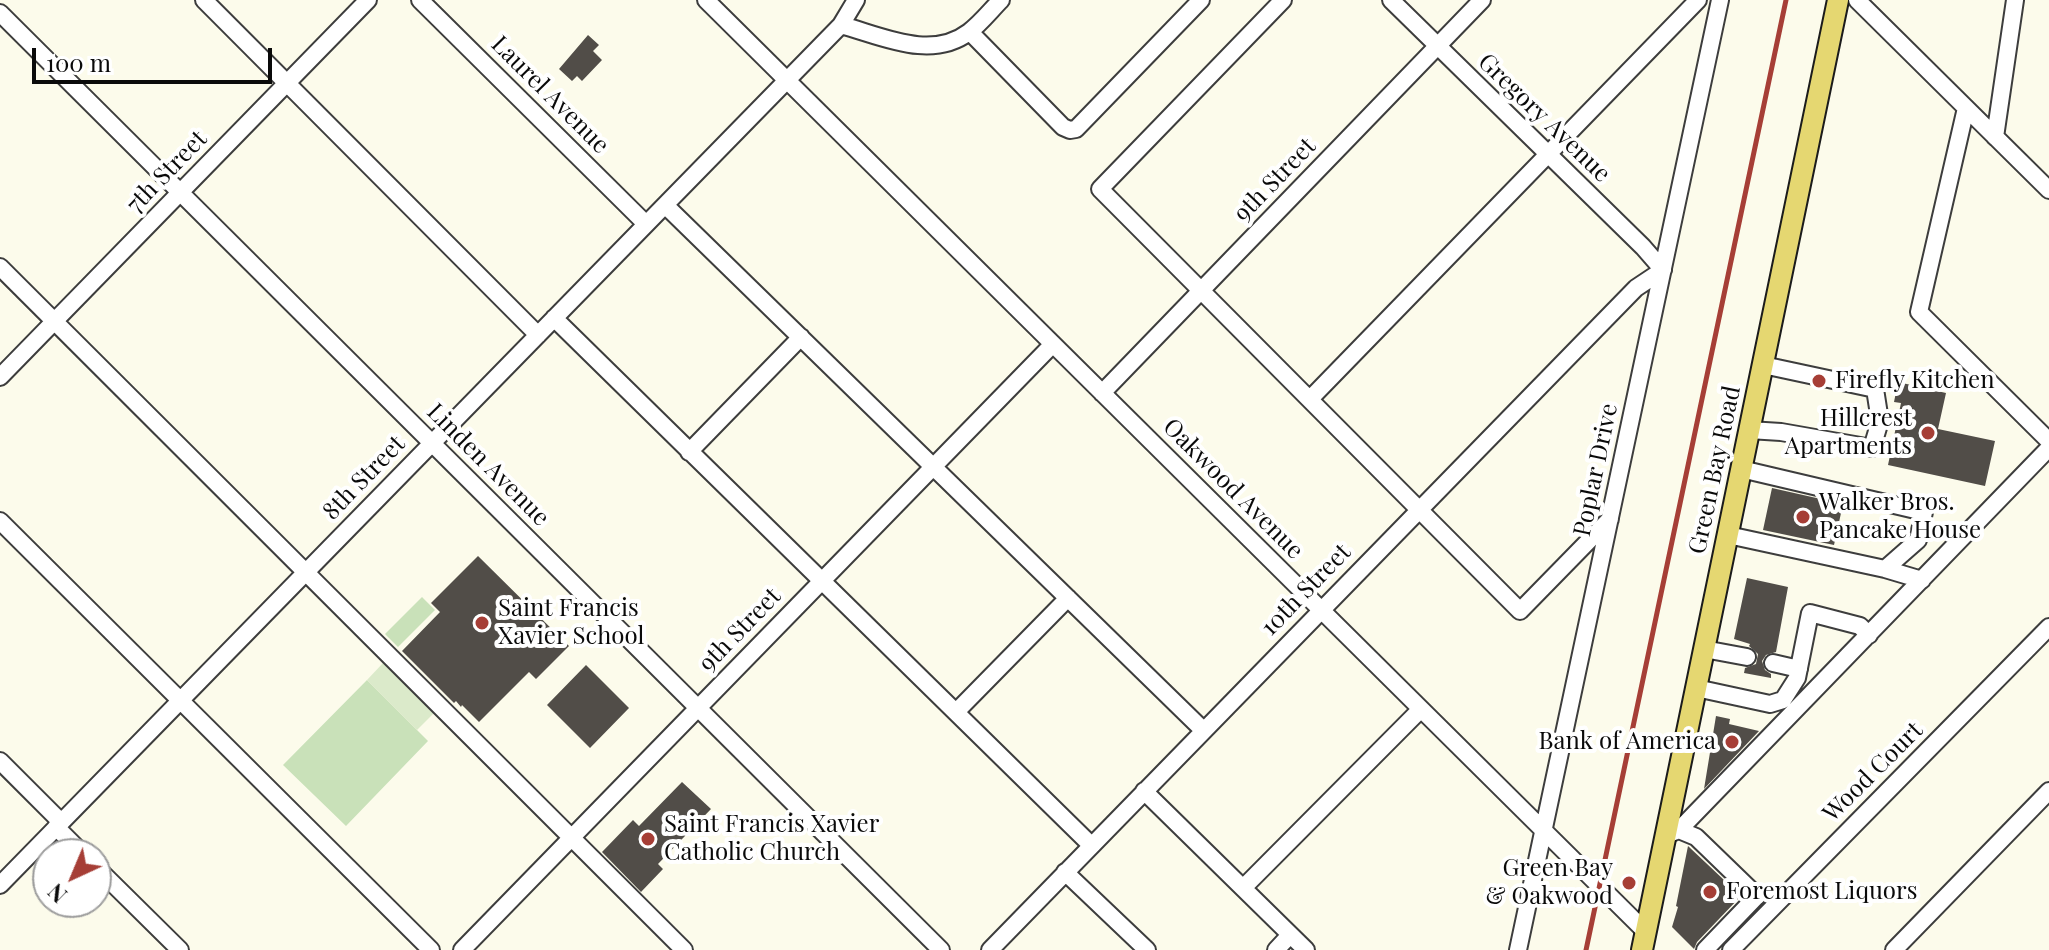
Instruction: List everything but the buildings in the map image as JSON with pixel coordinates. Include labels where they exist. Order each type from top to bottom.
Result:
[{"type":"main road","name":"Green Bay Road","points":[[1644,945],[1672,833],[1696,688],[1838,0]]},
{"type":"street","points":[[204,0],[538,335]]},
{"type":"street","name":"7th Street","points":[[0,377],[368,0]]},
{"type":"street","name":"Laurel Avenue","points":[[420,0],[646,224]]},
{"type":"street","name":"Oakwood Avenue","points":[[706,0],[791,76],[1053,344],[1543,831],[1644,945]]},
{"type":"street","name":"8th Street","points":[[0,885],[841,25],[856,0]]},
{"type":"street","points":[[841,25],[924,47],[953,41],[970,32],[1001,0]]},
{"type":"street","points":[[970,32],[1063,127],[1070,130],[1076,129],[1201,0]]},
{"type":"street","points":[[1283,0],[1100,189],[1520,611],[1610,519]]},
{"type":"street","name":"Gregory Avenue","points":[[1391,0],[1663,270]]},
{"type":"street","name":"9th Street","points":[[1102,393],[1482,0]]},
{"type":"street","points":[[1310,399],[1698,0]]},
{"type":"street","name":"Poplar Drive","points":[[1518,950],[1720,0]]},
{"type":"street","points":[[1857,0],[2049,190]]},
{"type":"street","points":[[1995,137],[2015,0]]},
{"type":"street","name":"Linden Avenue","points":[[0,13],[941,950]]},
{"type":"street","points":[[1966,108],[1919,312],[2049,441]]},
{"type":"street","points":[[665,205],[1203,730]]},
{"type":"street","points":[[0,267],[684,950]]},
{"type":"street","name":"10th Street","points":[[990,950],[1636,288],[1663,270]]},
{"type":"street","points":[[554,318],[1091,845]]},
{"type":"street","points":[[689,452],[801,337]]},
{"type":"street","name":"9th Street","points":[[462,950],[1053,344]]},
{"type":"street","points":[[1749,430],[1781,432],[1872,448],[1880,421],[1875,389],[1763,365]]},
{"type":"street","points":[[1672,833],[2049,448]]},
{"type":"street","points":[[1741,469],[1924,512],[1918,540],[1885,569]]},
{"type":"street","points":[[0,521],[431,950]]},
{"type":"street","points":[[1728,535],[1922,580]]},
{"type":"street","points":[[956,712],[1068,598]]},
{"type":"street","points":[[1696,688],[1770,704],[1783,700],[1797,678],[1810,613],[1860,626],[1869,635]]},
{"type":"street","name":"Wood Court","points":[[1731,950],[2049,627]]},
{"type":"street","points":[[1704,649],[1747,657]]},
{"type":"street","points":[[1773,663],[1799,669]]},
{"type":"street","points":[[1243,888],[1421,709]]},
{"type":"street","points":[[0,761],[70,838]]},
{"type":"street","points":[[1144,791],[1306,950]]},
{"type":"street","points":[[1894,950],[2049,791]]},
{"type":"street","points":[[1672,833],[1696,837],[1757,896],[1705,950]]},
{"type":"street","points":[[1065,872],[1147,950]]},
{"type":"street","points":[[112,883],[180,950]]},
{"type":"street","points":[[1276,950],[1290,935]]},
{"type":"green space","points":[[422,597],[435,610],[398,647],[385,634]]},
{"type":"green space","points":[[383,663],[434,713],[417,730],[367,680]]},
{"type":"green space","points":[[367,680],[428,741],[346,826],[283,765]]},
{"type":"railway","points":[[1586,950],[1786,0]]},
{"type":"place","name":"Firefly Kitchen","points":[[1819,381]]},
{"type":"place","name":"Hillcrest Apartments","points":[[1928,433]]},
{"type":"place","name":"Walker Bros. Pancake House","points":[[1803,517]]},
{"type":"place","name":"Saint Francis Xavier School","points":[[482,623]]},
{"type":"place","name":"Bank of America","points":[[1732,742]]},
{"type":"place","name":"Saint Francis Xavier Catholic Church","points":[[648,839]]},
{"type":"place","name":"Green Bay & Oakwood","points":[[1629,883]]},
{"type":"place","name":"Foremost Liquors","points":[[1710,892]]}]
